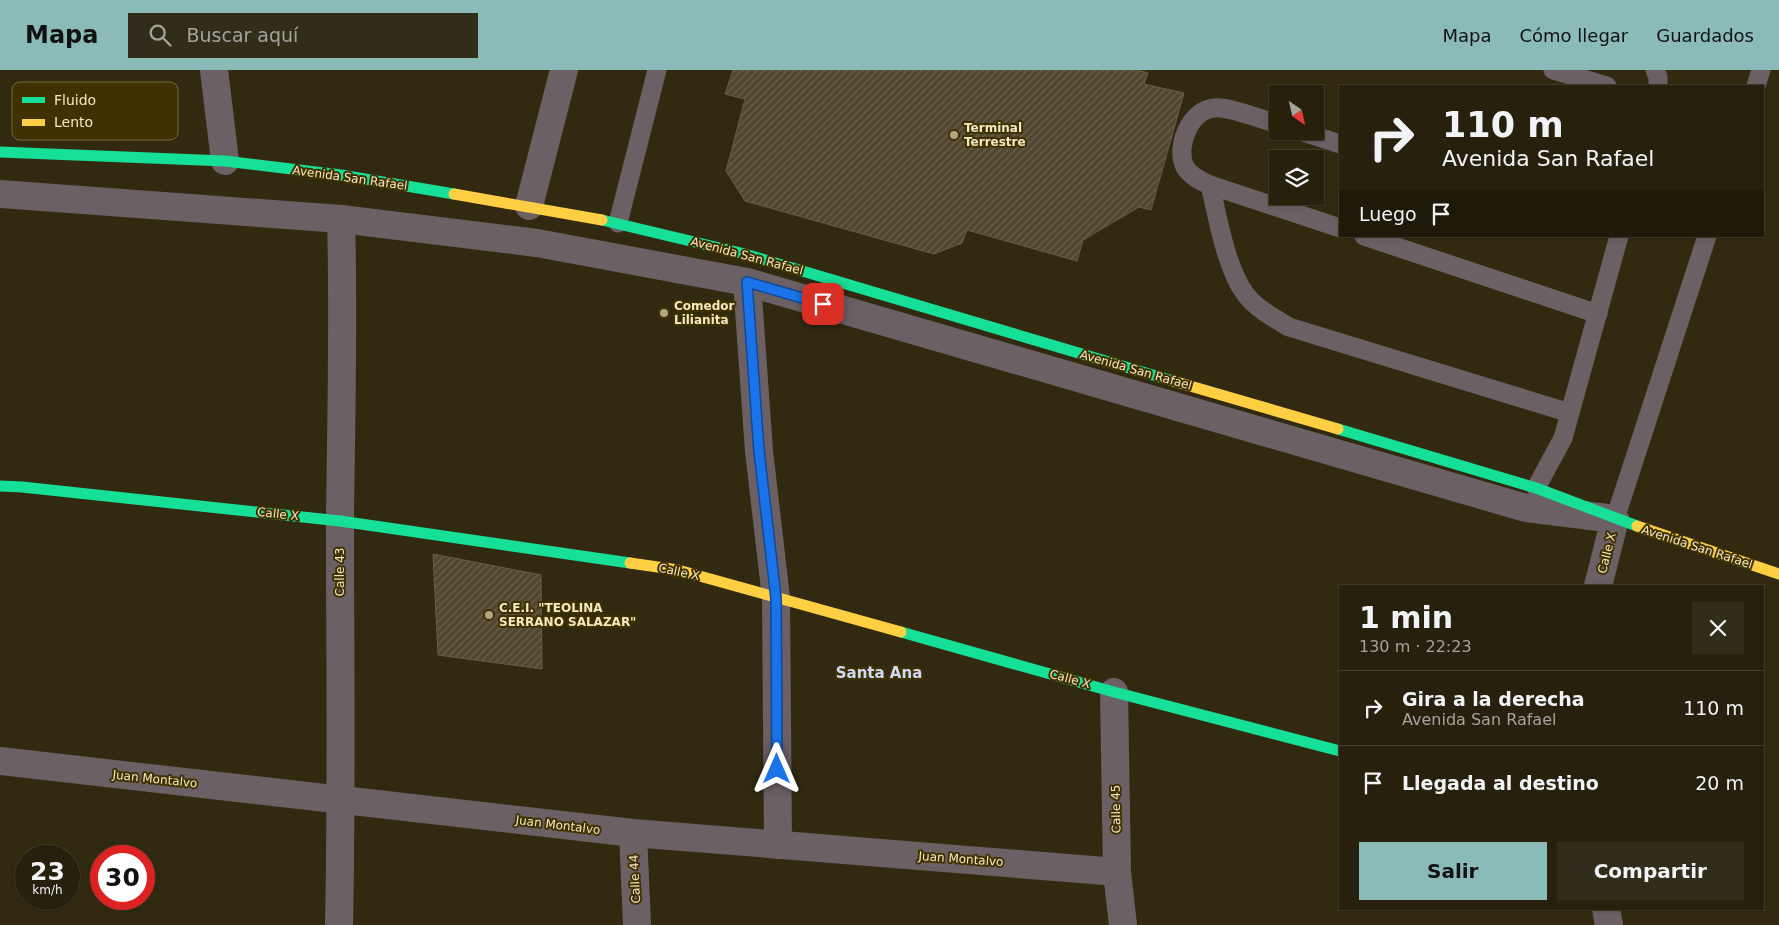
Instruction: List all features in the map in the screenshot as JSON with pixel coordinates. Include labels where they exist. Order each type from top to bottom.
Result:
[{"type":"street","points":[[214,70],[225,161]]},
{"type":"street","points":[[529,206],[564,70]]},
{"type":"street","name":"Avenida San Rafael","points":[[0,152],[225,161],[341,175],[529,206],[618,223],[746,254],[1536,488],[1615,520],[1779,574]]},
{"type":"street","name":"Avenida San Rafael","points":[[0,194],[341,219],[536,243],[747,282],[1526,508],[1615,520]]},
{"type":"street","name":"Calle 43","points":[[340,925],[340,521],[343,277],[341,219]]},
{"type":"street","points":[[747,282],[759,451],[776,598],[778,845]]},
{"type":"street","name":"Calle X","points":[[0,486],[340,521],[678,570],[1114,692],[1339,752]]},
{"type":"street","name":"Calle X","points":[[1598,585],[1615,520]]},
{"type":"street","name":"Calle 45","points":[[1114,692],[1117,872],[1123,925]]},
{"type":"street","name":"Juan Montalvo","points":[[0,761],[633,833],[1117,872]]},
{"type":"street","name":"Calle 44","points":[[633,833],[637,925]]},
{"type":"street","points":[[1606,910],[1609,925]]},
{"type":"lane","points":[[618,223],[657,70]]},
{"type":"lane","points":[[1554,70],[1604,85]]},
{"type":"lane","points":[[1655,70],[1658,77],[1658,85]]},
{"type":"lane","points":[[1756,85],[1761,70]]},
{"type":"lane","points":[[1269,121],[1226,109],[1213,108],[1201,112],[1185,133],[1182,158],[1186,168],[1196,178],[1210,185],[1339,228]]},
{"type":"lane","points":[[1324,139],[1339,144]]},
{"type":"lane","points":[[1210,185],[1233,274],[1247,296],[1265,313],[1289,327],[1570,413]]},
{"type":"lane","points":[[1367,237],[1598,314]]},
{"type":"lane","points":[[1536,488],[1563,438],[1619,237]]},
{"type":"lane","points":[[1615,520],[1707,237]]},
{"type":"building","name":"Terminal Terrestre","points":[[733,70],[1138,70],[1148,73],[1144,84],[1184,93],[1151,210],[1139,207],[1083,240],[1077,261],[967,230],[962,243],[934,254],[745,201],[726,171],[745,99],[725,94]]},
{"type":"building","name":"C.E.I. \"TEOLINA SERRANO SALAZAR\"","points":[[433,554],[541,575],[542,669],[438,655]]},
{"type":"traffic: fast","points":[[0,152],[225,161],[341,175],[454,194]]},
{"type":"traffic: fast","points":[[602,220],[745,254],[1173,381]]},
{"type":"traffic: fast","points":[[1338,429],[1536,488],[1637,526]]},
{"type":"traffic: fast","points":[[0,486],[340,521],[630,563]]},
{"type":"traffic: fast","points":[[901,632],[1114,692],[1339,751]]},
{"type":"traffic: slow","points":[[454,194],[602,220]]},
{"type":"traffic: slow","points":[[1173,381],[1338,429]]},
{"type":"traffic: slow","points":[[1637,526],[1779,574]]},
{"type":"traffic: slow","points":[[630,563],[678,570],[901,632]]},
{"type":"place","name":"Terminal Terrestre","points":[[954,135]]},
{"type":"place","name":"Comedor Lilianita","points":[[664,313]]},
{"type":"place","name":"C.E.I. \"TEOLINA SERRANO SALAZAR\"","points":[[489,615]]},
{"type":"district","name":"Santa Ana","points":[[879,673]]},
{"type":"route","points":[[777,769],[776,598],[759,451],[747,282],[823,304]]}]
